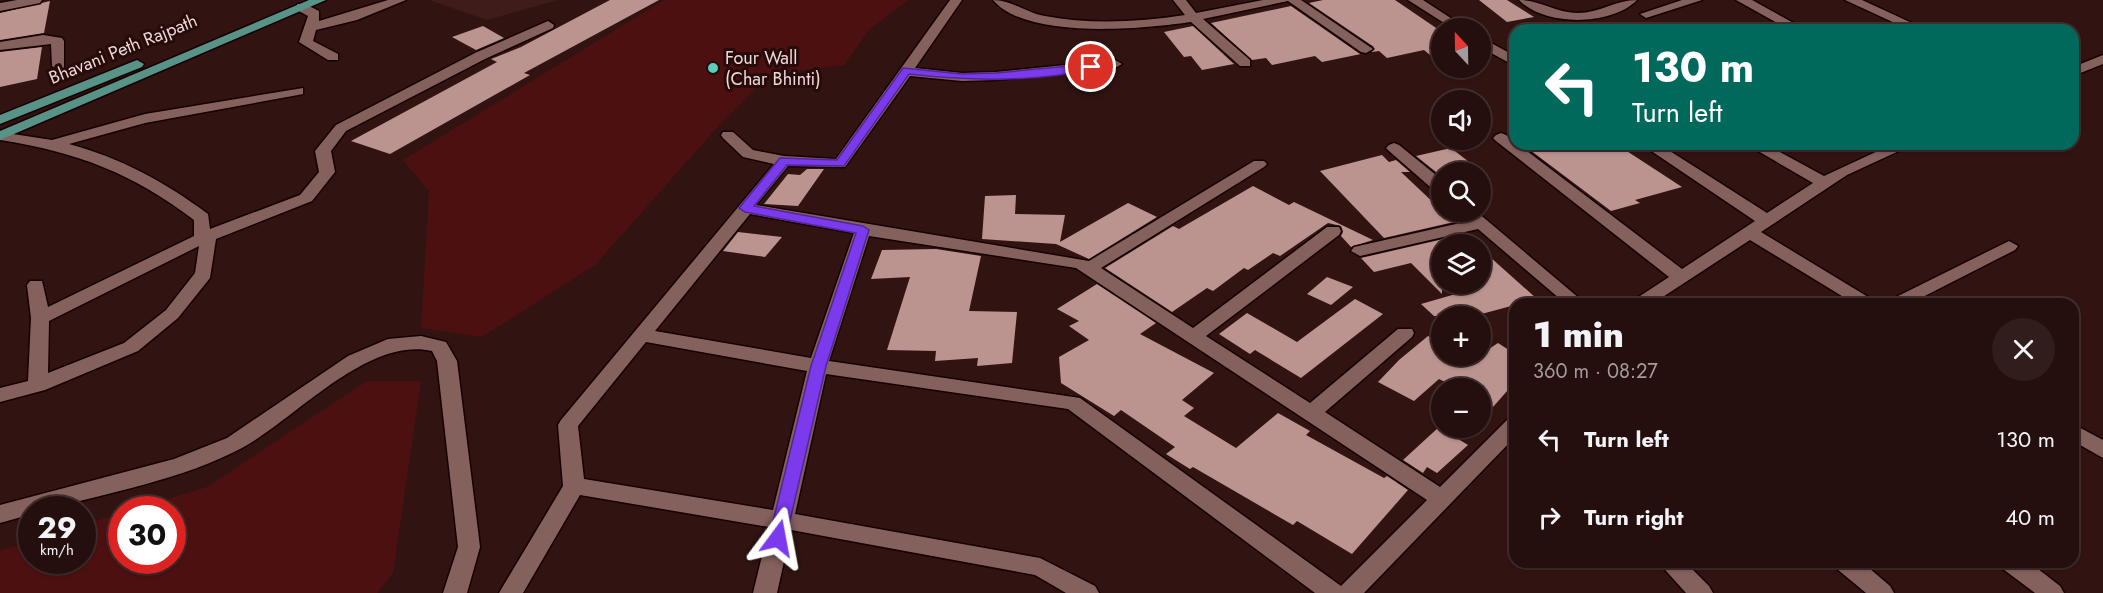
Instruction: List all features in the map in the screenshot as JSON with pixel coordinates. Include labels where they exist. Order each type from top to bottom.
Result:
[{"type":"main road","points":[[0,136],[297,4],[320,0]]},
{"type":"main road","name":"Bhavani Peth Rajpath","points":[[0,120],[297,4]]},
{"type":"street","points":[[0,7],[36,0]]},
{"type":"street","points":[[311,27],[353,17],[400,0]]},
{"type":"street","points":[[728,135],[748,154],[784,161],[840,164],[956,0]]},
{"type":"street","points":[[999,0],[1030,18],[1098,27],[1144,25],[1282,0]]},
{"type":"street","points":[[1179,0],[1193,17],[1245,63]]},
{"type":"street","points":[[1293,0],[1366,49]]},
{"type":"street","points":[[1414,0],[1444,18]]},
{"type":"street","points":[[1525,0],[1556,16],[1591,17],[1630,0]]},
{"type":"street","points":[[1646,14],[1696,0]]},
{"type":"street","points":[[1742,0],[1788,24]]},
{"type":"street","points":[[1851,0],[1907,24]]},
{"type":"street","points":[[297,4],[315,14],[306,42],[333,57]]},
{"type":"street","points":[[40,318],[202,238],[306,198],[327,172],[323,151],[341,128],[480,56],[548,25]]},
{"type":"street","points":[[0,46],[43,39],[57,41],[59,66]]},
{"type":"street","points":[[1491,48],[1509,58]]},
{"type":"street","points":[[2079,69],[2103,59]]},
{"type":"street","points":[[906,71],[962,77],[996,76],[1115,64]]},
{"type":"street","points":[[55,144],[86,132],[158,116],[298,91]]},
{"type":"street","points":[[0,136],[55,144],[114,162],[160,186],[202,218],[202,238]]},
{"type":"street","points":[[1501,138],[1509,144]]},
{"type":"street","points":[[1394,148],[1431,180]]},
{"type":"street","points":[[1517,150],[1681,277]]},
{"type":"street","points":[[1658,150],[1767,221]]},
{"type":"street","points":[[1765,150],[1824,183]]},
{"type":"street","points":[[1649,298],[1841,172],[1892,150]]},
{"type":"street","points":[[512,593],[574,486],[568,425],[784,161]]},
{"type":"street","points":[[1090,268],[1259,164]]},
{"type":"street","points":[[745,208],[863,230],[1081,263],[1442,499]]},
{"type":"street","points":[[1360,251],[1458,222]]},
{"type":"street","points":[[1481,222],[1570,298]]},
{"type":"street","points":[[765,593],[818,366],[863,230]]},
{"type":"street","points":[[1194,336],[1333,231]]},
{"type":"street","points":[[1749,232],[1857,298]]},
{"type":"street","points":[[0,395],[38,385],[130,347],[172,314],[204,274],[208,240],[202,238]]},
{"type":"street","points":[[1908,298],[2009,246]]},
{"type":"street","points":[[36,285],[40,318],[38,385]]},
{"type":"street","points":[[1311,413],[1405,333]]},
{"type":"street","points":[[642,335],[818,366],[1073,403],[1333,593]]},
{"type":"street","points":[[0,514],[179,465],[234,443],[355,361],[395,343],[421,342],[439,346],[447,361],[469,547],[455,593]]},
{"type":"street","points":[[1349,593],[1509,430]]},
{"type":"street","points":[[2079,436],[2103,450]]},
{"type":"street","points":[[574,486],[782,520],[1040,567],[1087,593]]},
{"type":"street","points":[[1675,568],[1701,593]]},
{"type":"street","points":[[1852,568],[1882,593]]},
{"type":"street","points":[[2019,568],[2052,593]]},
{"type":"shaded area","points":[[429,0],[558,0],[487,20]]},
{"type":"shaded area","points":[[664,0],[908,0],[869,30],[844,65],[769,75],[714,131],[595,265],[482,337],[421,328],[429,191],[403,160]]},
{"type":"shaded area","points":[[367,381],[421,381],[393,573],[377,593],[0,593],[0,551],[18,545],[18,574],[96,574],[96,521],[108,517],[108,574],[186,574],[186,496],[177,496],[207,487]]},
{"type":"building","points":[[610,0],[659,0],[524,73],[530,75],[390,154],[351,141],[497,62],[491,59],[521,47]]},
{"type":"building","points":[[1323,0],[1395,0],[1431,25],[1431,56],[1424,50],[1387,58],[1379,51],[1372,52],[1374,47],[1309,3]]},
{"type":"building","points":[[1479,0],[1507,0],[1534,17],[1507,22]]},
{"type":"building","points":[[50,1],[44,33],[0,40],[0,13]]},
{"type":"building","points":[[1291,6],[1361,54],[1322,62],[1315,56],[1272,65],[1266,58],[1252,60],[1211,23]]},
{"type":"building","points":[[483,26],[504,38],[476,50],[452,37]]},
{"type":"building","points":[[1193,26],[1234,64],[1202,70],[1191,56],[1184,57],[1164,32]]},
{"type":"building","points":[[42,47],[37,79],[0,87],[0,52]]},
{"type":"building","points":[[1454,150],[1469,162],[1431,162],[1431,168],[1416,156]]},
{"type":"building","points":[[1530,150],[1625,150],[1682,187],[1635,200],[1640,203],[1611,211]]},
{"type":"building","points":[[1382,155],[1389,162],[1396,160],[1410,172],[1401,172],[1431,200],[1431,222],[1454,222],[1384,238],[1320,171]]},
{"type":"building","points":[[807,169],[824,169],[798,206],[764,204],[788,174],[800,175]]},
{"type":"building","points":[[1253,186],[1289,205],[1294,202],[1373,240],[1351,247],[1341,236],[1343,232],[1341,226],[1328,223],[1280,256],[1273,253],[1248,270],[1244,268],[1213,291],[1207,288],[1172,312],[1105,268],[1173,226],[1179,229]]},
{"type":"building","points":[[1016,195],[1015,214],[1065,215],[1060,242],[1128,203],[1157,217],[1089,259],[1056,244],[982,239],[985,196]]},
{"type":"building","points":[[738,232],[782,237],[765,257],[723,251]]},
{"type":"building","points":[[1431,242],[1431,283],[1411,263],[1374,272],[1361,258]]},
{"type":"building","points":[[936,249],[981,256],[969,311],[1017,312],[1012,363],[977,366],[978,358],[935,361],[936,351],[887,350],[910,277],[871,279],[882,250]]},
{"type":"building","points":[[1491,258],[1536,298],[1509,298],[1509,307],[1491,311],[1491,306],[1431,306],[1431,313],[1421,304],[1456,294],[1491,294]]},
{"type":"building","points":[[1327,277],[1353,287],[1331,305],[1307,294]]},
{"type":"building","points":[[1097,284],[1156,323],[1140,334],[1214,373],[1182,400],[1194,408],[1184,416],[1236,448],[1278,413],[1310,431],[1306,435],[1384,478],[1387,476],[1408,490],[1352,554],[1297,521],[1293,525],[1193,467],[1190,469],[1166,454],[1175,447],[1121,410],[1114,416],[1061,383],[1059,357],[1089,340],[1069,326],[1079,321],[1057,309]]},
{"type":"building","points":[[1355,299],[1383,314],[1301,378],[1255,350],[1250,354],[1219,334],[1247,313],[1297,342]]},
{"type":"building","points":[[1428,336],[1431,338],[1431,366],[1491,366],[1491,348],[1498,343],[1509,350],[1509,389],[1493,407],[1491,406],[1491,378],[1431,378],[1431,386],[1414,401],[1378,382],[1399,360]]},
{"type":"building","points":[[1431,434],[1431,438],[1457,438],[1468,445],[1437,473],[1427,467],[1423,473],[1403,460]]},
{"type":"place","name":"Four Wall (Char Bhinti)","points":[[713,68]]},
{"type":"route","points":[[778,538],[818,366],[863,230],[745,208],[784,161],[840,164],[906,71],[962,77],[1091,67]]}]
